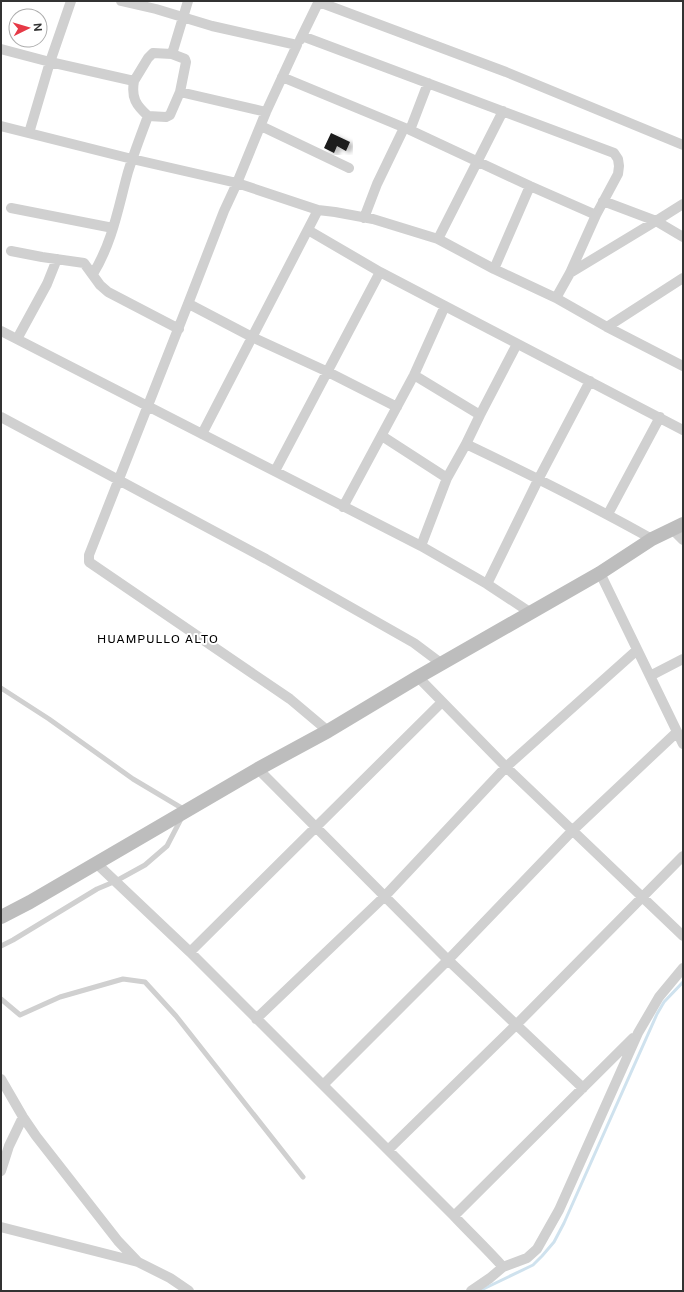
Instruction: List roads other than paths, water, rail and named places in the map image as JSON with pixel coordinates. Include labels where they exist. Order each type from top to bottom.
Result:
[{"type":"main road","points":[[1,917],[30,902],[258,769],[328,731],[418,677],[600,573],[652,539],[678,527]]},
{"type":"street","points":[[29,133],[50,62],[71,1]]},
{"type":"street","points":[[121,1],[156,9],[212,26],[297,46]]},
{"type":"street","points":[[172,54],[188,1]]},
{"type":"street","points":[[328,731],[290,699],[89,563],[90,555],[118,480],[149,406],[224,211],[266,112],[319,2],[506,72],[683,145]]},
{"type":"street","points":[[302,36],[614,153],[618,159],[619,170],[596,215],[570,273],[556,298]]},
{"type":"street","points":[[1,48],[50,62],[134,80]]},
{"type":"street","points":[[153,53],[172,54],[186,59],[180,92],[169,117],[148,116],[139,109],[136,104],[133,87],[134,80],[153,53]]},
{"type":"street","points":[[282,77],[407,129],[596,215]]},
{"type":"street","points":[[364,218],[377,184],[407,129],[428,83]]},
{"type":"street","points":[[180,92],[266,112]]},
{"type":"street","points":[[438,239],[503,111]]},
{"type":"street","points":[[94,274],[103,257],[113,228],[132,159],[148,116]]},
{"type":"street","points":[[1,126],[132,159],[237,183],[318,210],[373,219],[438,239],[494,269],[556,298],[607,327],[681,362]]},
{"type":"street","points":[[261,126],[349,168]]},
{"type":"street","points":[[494,269],[530,186]]},
{"type":"street","points":[[603,202],[656,221],[683,237]]},
{"type":"street","points":[[570,273],[683,204]]},
{"type":"street","points":[[11,208],[113,228]]},
{"type":"street","points":[[202,434],[318,210]]},
{"type":"street","points":[[308,230],[380,272],[683,430]]},
{"type":"street","points":[[11,250],[57,259],[84,262],[94,274],[100,285],[108,292],[179,329]]},
{"type":"street","points":[[16,339],[47,284],[57,259]]},
{"type":"street","points":[[275,472],[380,272]]},
{"type":"street","points":[[607,327],[683,278]]},
{"type":"street","points":[[189,304],[252,337],[328,372],[397,407]]},
{"type":"street","points":[[343,507],[414,375],[445,306]]},
{"type":"street","points":[[1,331],[421,546],[487,584],[531,613]]},
{"type":"street","points":[[421,546],[447,478],[517,344]]},
{"type":"street","points":[[414,375],[480,415]]},
{"type":"street","points":[[487,584],[539,478],[590,381]]},
{"type":"street","points":[[1,417],[266,559],[414,643],[442,664]]},
{"type":"street","points":[[608,514],[660,418]]},
{"type":"street","points":[[382,436],[447,478]]},
{"type":"street","points":[[466,444],[539,478],[652,539]]},
{"type":"street","points":[[678,527],[683,540]]},
{"type":"street","points":[[600,573],[683,744]]},
{"type":"street","points":[[256,1018],[385,896],[506,767],[637,650]]},
{"type":"street","points":[[650,676],[683,659]]},
{"type":"street","points":[[418,677],[506,767],[683,936]]},
{"type":"street","points":[[190,952],[442,702]]},
{"type":"street","points":[[323,1085],[448,960],[573,830],[677,732]]},
{"type":"street","points":[[258,769],[448,960],[583,1088]]},
{"type":"street","points":[[388,1150],[516,1025],[683,856]]},
{"type":"street","points":[[96,863],[190,952],[489,1251],[503,1267]]},
{"type":"street","points":[[471,1291],[503,1267],[527,1258],[537,1249],[559,1210],[638,1033],[658,996],[683,968]]},
{"type":"street","points":[[454,1216],[638,1033]]},
{"type":"street","points":[[1,1079],[22,1117],[36,1136],[118,1241],[138,1262]]},
{"type":"street","points":[[1,1171],[9,1146],[22,1117]]},
{"type":"street","points":[[1,1227],[138,1262],[170,1278],[190,1291]]},
{"type":"lane","points":[[1,688],[49,719],[133,779],[186,811],[167,846],[145,865],[116,881],[97,889],[1,946]]},
{"type":"lane","points":[[1,999],[20,1015],[60,997],[123,979],[145,982],[176,1016],[303,1177]]},
{"type":"waterway","points":[[479,1291],[533,1265],[554,1242],[564,1223],[657,1014],[664,1002],[683,982]]},
{"type":"district","name":"HUAMPULLO ALTO","points":[[158,639]]}]
